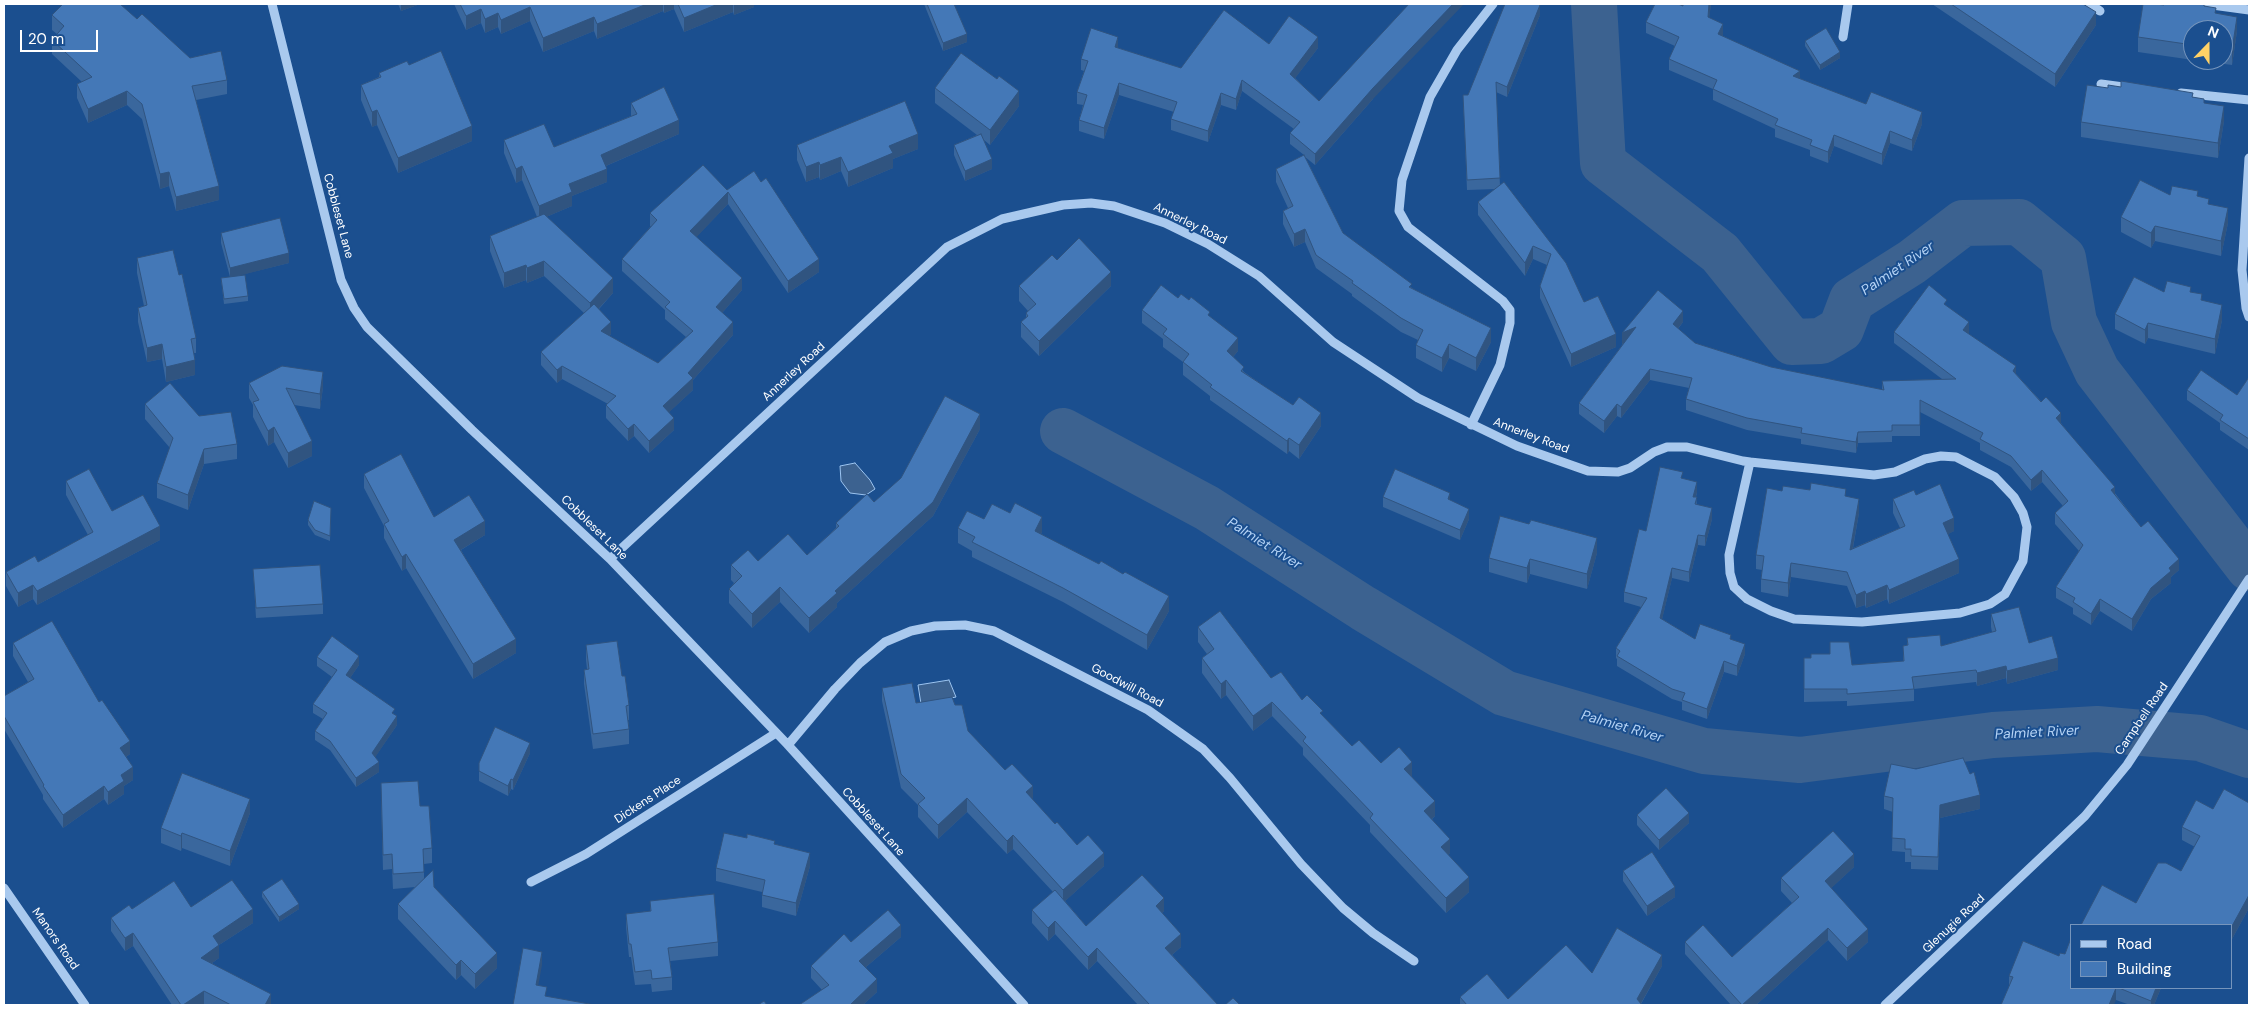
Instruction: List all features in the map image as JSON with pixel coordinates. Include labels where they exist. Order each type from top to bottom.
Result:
[{"type":"street","name":"Cobbleset Lane","points":[[272,4],[342,280],[354,308],[382,344],[610,559],[788,745],[1024,1005]]},
{"type":"street","points":[[1471,425],[1500,365],[1510,323],[1510,310],[1503,301],[1408,227],[1399,211],[1402,180],[1430,97],[1457,50],[1493,4]]},
{"type":"street","points":[[1843,37],[1848,4]]},
{"type":"street","points":[[2090,4],[2100,11]]},
{"type":"street","points":[[2205,4],[2249,10]]},
{"type":"street","points":[[2101,84],[2141,89]]},
{"type":"street","points":[[2170,92],[2249,100]]},
{"type":"street","points":[[2249,158],[2242,270],[2246,308],[2249,317]]},
{"type":"street","name":"Annerley Road","points":[[610,559],[947,247],[1002,219],[1063,205],[1092,203],[1114,206],[1165,223],[1208,244],[1258,276],[1333,342],[1418,398],[1517,446],[1588,470],[1618,472],[1630,468],[1654,452],[1667,447],[1687,447],[1750,462],[1874,475],[1895,472],[1925,459],[1941,456],[1956,457],[1995,477],[2014,498],[2023,513],[2027,528],[2023,562],[2005,594],[1990,604],[1960,613],[1862,622],[1794,619],[1771,611],[1747,599],[1734,587],[1730,573],[1732,538],[1750,462]]},
{"type":"street","name":"Campbell Road","points":[[2040,860],[2085,816],[2127,765],[2249,579]]},
{"type":"street","name":"Goodwill Road","points":[[788,745],[835,689],[860,663],[885,642],[911,631],[935,626],[965,625],[994,632],[1148,710],[1202,749],[1230,778],[1301,864],[1343,908],[1373,933],[1414,961]]},
{"type":"street","name":"Dickens Place","points":[[531,882],[586,854],[776,733]]},
{"type":"street","name":"Glenugie Road","points":[[1885,1005],[2040,860]]},
{"type":"street","name":"Manors Road","points":[[4,888],[85,1005]]},
{"type":"water","points":[[855,463],[870,480],[875,489],[866,495],[850,493],[841,481],[840,466]]},
{"type":"water","points":[[949,680],[956,697],[921,704],[918,685]]},
{"type":"building","points":[[63,4],[120,4],[137,19],[142,14],[190,58],[221,51],[227,80],[192,86],[219,186],[176,197],[169,172],[160,174],[142,104],[127,91],[88,109],[77,84],[92,77],[52,40],[64,26],[52,15]]},
{"type":"building","points":[[460,4],[647,4],[597,24],[594,17],[543,38],[530,7],[501,20],[498,13],[485,19],[481,9],[466,16]]},
{"type":"building","points":[[678,4],[718,4],[684,18]]},
{"type":"building","points":[[927,4],[954,4],[967,34],[943,43]]},
{"type":"building","points":[[1409,4],[1453,4],[1373,88],[1315,154],[1290,133],[1300,122],[1242,80],[1236,99],[1221,93],[1208,131],[1171,119],[1177,102],[1119,83],[1104,128],[1079,120],[1087,95],[1077,92],[1088,61],[1081,59],[1091,28],[1118,37],[1115,47],[1181,68],[1224,10],[1269,44],[1289,16],[1318,37],[1290,74],[1319,101]]},
{"type":"building","points":[[1505,4],[1540,5],[1507,87],[1496,82],[1500,178],[1467,180],[1463,95],[1468,95]]},
{"type":"building","points":[[1655,4],[1678,4],[1683,6],[1683,4],[1709,4],[1708,17],[1723,24],[1718,34],[1800,71],[1793,76],[1866,104],[1871,92],[1922,112],[1912,140],[1890,131],[1882,154],[1834,135],[1828,152],[1810,145],[1812,140],[1775,125],[1778,119],[1713,89],[1717,80],[1669,59],[1679,37],[1646,22]]},
{"type":"building","points":[[1951,4],[2083,4],[2096,12],[2055,74]]},
{"type":"building","points":[[2143,4],[2204,4],[2204,6],[2216,8],[2215,13],[2237,17],[2233,43],[2233,20],[2183,20],[2183,44],[2138,37]]},
{"type":"building","points":[[1826,28],[1840,52],[1820,65],[1805,41]]},
{"type":"building","points":[[441,51],[472,126],[398,158],[377,110],[372,112],[361,85],[381,77],[379,73],[407,61],[409,65]]},
{"type":"building","points":[[961,53],[997,79],[999,76],[1019,91],[990,130],[935,88]]},
{"type":"building","points":[[2121,81],[2193,93],[2192,97],[2204,99],[2204,103],[2224,106],[2218,143],[2081,122],[2087,85],[2108,88],[2108,85],[2121,87]]},
{"type":"building","points":[[664,87],[679,120],[601,155],[607,169],[569,184],[572,192],[539,206],[522,166],[516,169],[504,140],[544,124],[554,147],[637,114],[631,103]]},
{"type":"building","points":[[905,101],[918,134],[889,146],[893,153],[848,172],[841,157],[820,165],[819,162],[806,167],[797,145]]},
{"type":"building","points":[[981,134],[992,159],[965,171],[954,145]]},
{"type":"building","points":[[1304,155],[1343,233],[1412,284],[1409,287],[1491,328],[1476,358],[1449,344],[1442,358],[1416,345],[1423,330],[1401,318],[1316,255],[1305,229],[1294,234],[1283,211],[1293,206],[1276,169]]},
{"type":"building","points":[[703,165],[727,190],[754,171],[761,182],[766,178],[819,259],[788,281],[728,192],[690,231],[742,278],[716,307],[733,322],[688,373],[693,378],[663,406],[674,418],[649,441],[634,424],[628,429],[606,405],[616,396],[562,366],[557,370],[541,352],[594,304],[611,322],[601,331],[658,363],[693,331],[665,307],[670,302],[622,259],[657,220],[650,213]]},
{"type":"building","points":[[2140,180],[2170,195],[2172,186],[2198,191],[2197,196],[2209,199],[2208,204],[2228,208],[2221,241],[2155,226],[2151,233],[2121,217]]},
{"type":"building","points":[[1504,182],[1566,263],[1584,302],[1598,296],[1616,334],[1571,354],[1540,286],[1551,254],[1533,246],[1525,263],[1478,202]]},
{"type":"building","points":[[544,214],[613,278],[590,303],[544,261],[527,268],[526,265],[504,273],[490,236]]},
{"type":"building","points":[[280,218],[289,253],[230,268],[221,233]]},
{"type":"building","points":[[1079,238],[1111,272],[1039,341],[1021,322],[1028,316],[1026,313],[1036,304],[1019,286],[1052,255],[1057,260]]},
{"type":"building","points":[[173,250],[179,275],[182,274],[196,338],[191,339],[195,360],[166,367],[162,344],[147,348],[138,308],[147,305],[137,258]]},
{"type":"building","points":[[245,275],[248,296],[224,299],[221,278]]},
{"type":"building","points":[[2134,277],[2164,292],[2167,281],[2191,287],[2190,292],[2202,294],[2201,300],[2222,305],[2215,339],[2148,323],[2145,330],[2115,314]]},
{"type":"building","points":[[1161,285],[1178,298],[1181,294],[1189,300],[1191,297],[1210,312],[1208,315],[1238,338],[1227,351],[1244,367],[1241,371],[1293,405],[1299,397],[1321,413],[1299,445],[1289,438],[1287,441],[1210,387],[1212,385],[1183,362],[1189,354],[1163,334],[1167,329],[1142,310]]},
{"type":"building","points":[[1929,285],[1947,300],[1944,304],[1969,322],[1963,330],[2016,366],[2013,371],[2041,402],[2046,397],[2061,413],[2056,418],[2115,487],[2111,490],[2141,527],[2148,521],[2179,559],[2169,568],[2171,571],[2151,588],[2132,619],[2100,599],[2091,614],[2073,602],[2075,598],[2056,587],[2083,545],[2055,513],[2068,501],[2042,470],[2031,480],[2011,456],[1980,439],[1983,433],[1920,400],[1920,425],[1892,425],[1892,431],[1858,432],[1856,442],[1801,433],[1802,428],[1747,418],[1686,399],[1692,378],[1650,369],[1621,407],[1617,404],[1604,421],[1579,403],[1636,327],[1622,333],[1658,290],[1683,311],[1673,324],[1695,343],[1771,367],[1884,390],[1882,381],[1956,379],[1894,332]]},
{"type":"building","points":[[282,366],[323,372],[320,394],[286,388],[312,441],[288,453],[274,427],[268,431],[253,402],[259,400],[249,383]]},
{"type":"building","points":[[2201,370],[2237,395],[2249,377],[2249,439],[2220,420],[2223,415],[2187,390]]},
{"type":"building","points":[[170,383],[199,416],[231,412],[237,444],[204,449],[188,495],[157,483],[173,438],[145,404]]},
{"type":"building","points":[[945,396],[980,414],[933,502],[835,591],[837,593],[809,618],[780,587],[752,614],[729,589],[742,576],[731,565],[748,550],[758,561],[788,534],[807,555],[839,526],[836,523],[867,494],[874,502],[901,478]]},
{"type":"building","points":[[401,454],[434,517],[469,495],[485,521],[454,540],[516,639],[473,664],[406,554],[402,557],[384,524],[389,521],[364,474]]},
{"type":"building","points":[[1660,467],[1683,472],[1681,478],[1697,482],[1693,497],[1697,497],[1695,504],[1712,508],[1705,536],[1698,535],[1689,572],[1672,568],[1660,618],[1695,639],[1700,624],[1731,635],[1730,639],[1745,644],[1737,666],[1724,661],[1707,709],[1682,700],[1685,693],[1672,689],[1617,656],[1620,651],[1616,648],[1647,598],[1624,592],[1639,529],[1646,531]]},
{"type":"building","points":[[89,469],[112,511],[143,495],[160,526],[37,591],[33,585],[18,593],[6,572],[35,556],[38,562],[93,532],[66,481]]},
{"type":"building","points":[[1395,469],[1450,493],[1448,499],[1469,509],[1460,530],[1383,497]]},
{"type":"building","points":[[1811,483],[1846,489],[1845,496],[1859,499],[1850,550],[1905,526],[1893,499],[1914,490],[1916,495],[1940,484],[1954,518],[1943,523],[1959,559],[1889,590],[1887,585],[1866,594],[1865,591],[1856,595],[1847,572],[1791,563],[1788,583],[1761,579],[1764,556],[1756,555],[1767,488],[1782,491],[1783,486],[1810,490]]},
{"type":"building","points":[[314,501],[331,508],[330,536],[315,530],[308,520]]},
{"type":"building","points":[[1015,503],[1042,517],[1035,531],[1099,564],[1101,561],[1123,574],[1125,572],[1169,596],[1147,635],[1063,588],[972,542],[975,537],[958,528],[967,511],[984,519],[992,504],[1010,513]]},
{"type":"building","points":[[1500,516],[1529,524],[1531,520],[1597,538],[1587,574],[1530,559],[1527,568],[1489,558]]},
{"type":"building","points":[[320,565],[323,604],[256,608],[253,569]]},
{"type":"building","points":[[2019,607],[2029,643],[2052,636],[2058,658],[2007,671],[2006,666],[1977,673],[1976,670],[1912,677],[1914,689],[1847,694],[1847,689],[1804,689],[1804,658],[1811,658],[1811,654],[1830,654],[1830,642],[1849,642],[1852,665],[1904,661],[1903,646],[1908,645],[1907,638],[1940,635],[1941,646],[1996,631],[1991,614]]},
{"type":"building","points":[[1220,611],[1271,678],[1281,672],[1302,700],[1307,695],[1323,711],[1320,713],[1352,746],[1359,740],[1381,763],[1399,747],[1412,762],[1404,769],[1435,801],[1424,811],[1450,839],[1441,847],[1469,877],[1446,898],[1370,818],[1373,814],[1303,741],[1306,737],[1272,702],[1253,716],[1226,680],[1221,684],[1202,658],[1214,649],[1198,627]]},
{"type":"building","points":[[52,621],[99,702],[102,700],[130,741],[120,748],[133,767],[121,775],[124,781],[108,792],[104,786],[63,815],[43,786],[4,716],[4,696],[34,679],[13,643]]},
{"type":"building","points":[[332,636],[359,656],[346,675],[395,709],[392,713],[397,716],[372,753],[379,762],[356,778],[330,741],[315,731],[327,713],[313,704],[337,670],[317,657]]},
{"type":"building","points":[[617,641],[622,676],[625,676],[629,705],[626,706],[629,729],[593,734],[584,670],[589,669],[586,645]]},
{"type":"building","points":[[912,683],[916,703],[952,697],[955,705],[962,705],[968,731],[1005,770],[1012,764],[1033,786],[1026,792],[1055,824],[1057,822],[1077,845],[1088,835],[1104,853],[1063,890],[1013,835],[1007,841],[967,798],[938,825],[918,804],[925,798],[901,774],[882,688]]},
{"type":"building","points":[[495,727],[530,743],[513,780],[511,779],[508,786],[479,771],[479,763]]},
{"type":"building","points":[[1963,758],[1970,774],[1974,772],[1980,795],[1940,805],[1938,857],[1911,856],[1911,849],[1905,849],[1905,839],[1892,838],[1893,798],[1884,796],[1891,764],[1916,769]]},
{"type":"building","points":[[182,773],[250,799],[230,851],[182,833],[181,836],[161,828]]},
{"type":"building","points":[[418,781],[420,806],[429,806],[432,848],[423,849],[424,872],[393,874],[392,854],[383,855],[381,783]]},
{"type":"building","points":[[1666,788],[1689,813],[1659,840],[1637,815]]},
{"type":"building","points":[[2224,789],[2249,803],[2249,895],[2233,924],[2082,924],[2102,885],[2136,903],[2158,863],[2166,863],[2181,871],[2200,836],[2182,827],[2196,800],[2213,809]]},
{"type":"building","points":[[1833,831],[1854,854],[1825,881],[1868,929],[1847,948],[1828,928],[1742,1005],[1685,942],[1703,925],[1732,957],[1799,897],[1781,878]]},
{"type":"building","points":[[724,833],[747,838],[747,834],[775,841],[774,844],[810,853],[796,903],[762,895],[765,880],[716,868]]},
{"type":"building","points":[[1652,852],[1675,887],[1647,906],[1623,871]]},
{"type":"building","points":[[433,870],[434,887],[497,953],[475,974],[461,960],[456,965],[398,904]]},
{"type":"building","points":[[1142,875],[1164,898],[1156,906],[1181,934],[1165,948],[1218,1005],[1148,1005],[1097,948],[1088,957],[1055,921],[1048,928],[1032,910],[1055,890],[1086,926]]},
{"type":"building","points":[[282,879],[299,904],[279,917],[262,892]]},
{"type":"building","points":[[232,880],[253,909],[213,936],[219,945],[201,958],[271,994],[265,1005],[231,1005],[204,991],[181,1005],[133,933],[125,938],[111,918],[129,905],[132,909],[174,881],[191,907]]},
{"type":"building","points":[[714,894],[718,942],[668,948],[672,977],[652,979],[651,970],[635,972],[631,944],[629,944],[626,914],[651,911],[650,901]]},
{"type":"building","points":[[888,910],[901,925],[859,961],[877,979],[850,1005],[799,1005],[829,985],[811,966],[844,934],[851,942]]},
{"type":"building","points":[[1617,928],[1662,955],[1637,999],[1642,1005],[1467,1005],[1460,997],[1487,974],[1508,999],[1566,945],[1592,973]]},
{"type":"building","points":[[2023,941],[2059,956],[2060,953],[2065,954],[2070,941],[2070,989],[2116,989],[2109,1005],[2001,1005],[2013,977],[2009,976]]},
{"type":"building","points":[[523,948],[542,952],[536,985],[547,987],[545,996],[595,1005],[513,1005]]},
{"type":"building","points":[[2121,989],[2156,989],[2151,1001]]},
{"type":"building","points":[[1233,998],[1240,1005],[1225,1005]]},
{"type":"building","points":[[764,1001],[767,1005],[758,1005]]},
{"type":"waterway","name":"Palmiet River","points":[[1594,4],[1603,163],[1720,253],[1792,342],[1821,341],[1841,329],[1852,300],[1912,262],[1963,223],[2019,222],[2063,258],[2074,322],[2097,371],[2249,568]]},
{"type":"waterway","name":"Palmiet River","points":[[1063,431],[1207,508],[1363,608],[1504,693],[1704,751],[1800,760],[1993,735],[2097,729],[2200,738],[2249,755]]}]
